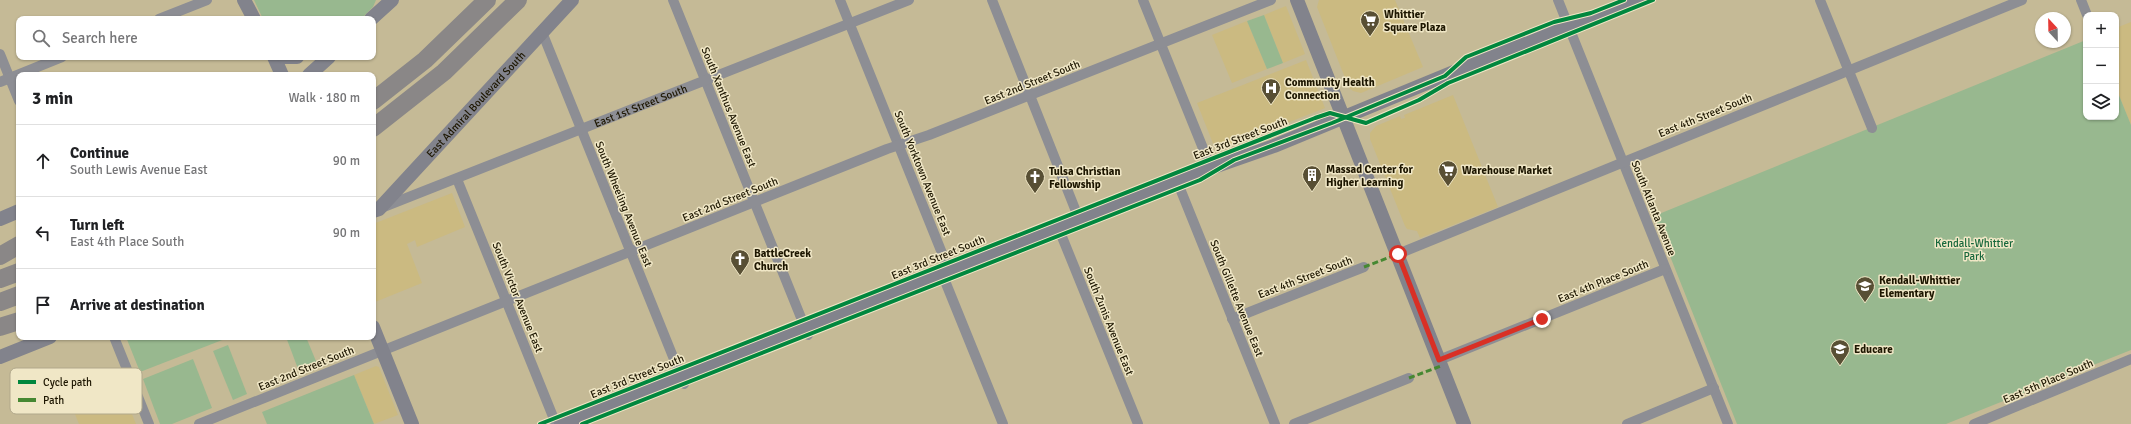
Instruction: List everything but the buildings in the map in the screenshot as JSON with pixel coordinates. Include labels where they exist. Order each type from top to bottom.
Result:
[{"type":"highway","points":[[376,99],[425,60],[487,0]]},
{"type":"highway","points":[[376,126],[444,72],[518,0]]},
{"type":"highway","points":[[0,256],[16,247]]},
{"type":"highway","points":[[0,279],[16,273]]},
{"type":"highway","points":[[0,302],[16,296]]},
{"type":"highway","points":[[0,326],[16,322]]},
{"type":"street","points":[[167,16],[207,0]]},
{"type":"street","points":[[244,0],[252,16]]},
{"type":"street","name":"East Admiral Boulevard South","points":[[376,210],[572,0]]},
{"type":"street","name":"South Xanthus Avenue East","points":[[673,0],[806,332]]},
{"type":"street","name":"South Yorktown Avenue East","points":[[840,0],[946,263],[945,281],[1003,424]]},
{"type":"street","name":"East 1st Street South","points":[[376,210],[909,0]]},
{"type":"street","points":[[992,0],[1079,219]]},
{"type":"street","points":[[1142,0],[1211,168]]},
{"type":"street","name":"East 2nd Street South","points":[[199,424],[382,350],[1271,0]]},
{"type":"street","points":[[1297,0],[1464,424]]},
{"type":"street","name":"South Atlanta Avenue","points":[[1558,0],[1728,424]]},
{"type":"street","name":"East 3rd Street South","points":[[561,424],[682,380],[806,332],[946,272],[1058,227],[1211,168],[1274,146],[1546,34],[1638,0]]},
{"type":"street","points":[[1820,0],[1872,128]]},
{"type":"street","name":"East 4th Street South","points":[[1398,254],[1623,161],[2022,0]]},
{"type":"street","points":[[2081,0],[2086,12]]},
{"type":"street","points":[[373,16],[388,1]]},
{"type":"street","name":"South Wheeling Avenue East","points":[[542,32],[682,380]]},
{"type":"street","points":[[0,54],[5,80],[16,96]]},
{"type":"street","points":[[25,72],[55,60]]},
{"type":"street","points":[[275,60],[281,72]]},
{"type":"street","points":[[312,72],[325,60]]},
{"type":"street","points":[[5,80],[16,76]]},
{"type":"street","name":"South Victor Avenue East","points":[[457,179],[556,424]]},
{"type":"street","name":"South Gillette Avenue East","points":[[1177,181],[1275,424]]},
{"type":"street","points":[[0,218],[16,212]]},
{"type":"street","name":"South Zunis Avenue East","points":[[1058,227],[1138,424]]},
{"type":"street","name":"East 4th Street South","points":[[1232,319],[1364,267]]},
{"type":"street","name":"East 4th Place South","points":[[1439,360],[1665,269]]},
{"type":"street","points":[[376,335],[412,424]]},
{"type":"street","points":[[0,357],[42,340]]},
{"type":"street","points":[[115,340],[126,368]]},
{"type":"street","name":"East 5th Place South","points":[[1974,424],[1989,421],[2131,359]]},
{"type":"street","points":[[1294,424],[1409,378]]},
{"type":"street","points":[[1627,424],[1714,388]]},
{"type":"street","points":[[142,407],[149,424]]},
{"type":"shaded area","name":"Whittier Square Plaza","points":[[1319,0],[1395,0],[1423,67],[1361,93],[1353,91],[1349,88],[1317,7]]},
{"type":"shaded area","points":[[1286,6],[1305,54],[1283,63],[1264,15]]},
{"type":"shaded area","points":[[1247,21],[1267,69],[1232,83],[1212,35]]},
{"type":"shaded area","points":[[2131,22],[2131,125],[2119,95],[2119,27]]},
{"type":"shaded area","points":[[1306,60],[1325,108],[1259,134],[1258,133],[1253,135],[1253,137],[1216,151],[1197,103]]},
{"type":"shaded area","points":[[1453,95],[1498,207],[1420,238],[1417,231],[1407,229],[1405,226],[1370,139],[1370,133],[1376,126],[1400,116],[1401,119],[1405,118],[1404,115]]},
{"type":"shaded area","points":[[452,193],[465,227],[417,247],[415,240],[407,244],[422,283],[376,302],[376,223]]},
{"type":"shaded area","points":[[376,366],[379,367],[398,415],[374,424],[354,375]]},
{"type":"shaded area","points":[[75,414],[132,414],[136,424],[79,424]]},
{"type":"green space","points":[[254,0],[376,0],[373,7],[364,16],[262,16]]},
{"type":"green space","points":[[1264,15],[1283,63],[1267,69],[1247,21]]},
{"type":"green space","name":"Kendall-Whittier Park","points":[[2083,41],[2083,120],[2119,120],[2119,95],[2131,125],[2131,350],[1946,424],[1737,424],[1654,216],[2066,48],[2071,48],[2071,46]]},
{"type":"green space","points":[[127,340],[222,340],[142,371],[142,368],[138,368]]},
{"type":"green space","points":[[287,340],[307,340],[318,366],[300,374]]},
{"type":"green space","points":[[228,345],[247,394],[233,400],[213,351]]},
{"type":"green space","points":[[193,359],[212,408],[172,424],[160,424],[143,379]]},
{"type":"green space","points":[[354,375],[374,424],[267,424],[262,412]]},
{"type":"marked path","points":[[1364,267],[1398,254]]},
{"type":"marked path","points":[[1409,378],[1441,366]]},
{"type":"cycle path","points":[[582,424],[1200,180],[1234,160],[1332,123],[1445,76],[1466,57],[1554,22],[1591,13],[1624,0]]},
{"type":"cycle path","points":[[540,424],[1315,118],[1330,113],[1366,123],[1419,100],[1448,83],[1653,0]]},
{"type":"place","name":"Whittier Square Plaza","points":[[1370,37]]},
{"type":"place","name":"Community Health Connection","points":[[1271,105]]},
{"type":"place","name":"Warehouse Market","points":[[1448,187]]},
{"type":"place","name":"Massad Center for Higher Learning","points":[[1312,192]]},
{"type":"place","name":"Tulsa Christian Fellowship","points":[[1035,194]]},
{"type":"place","name":"BattleCreek Church","points":[[740,276]]},
{"type":"place","name":"Kendall-Whittier Elementary","points":[[1865,303]]},
{"type":"place","name":"Educare","points":[[1840,366]]},
{"type":"route","points":[[1398,254],[1439,360],[1542,319]]}]
